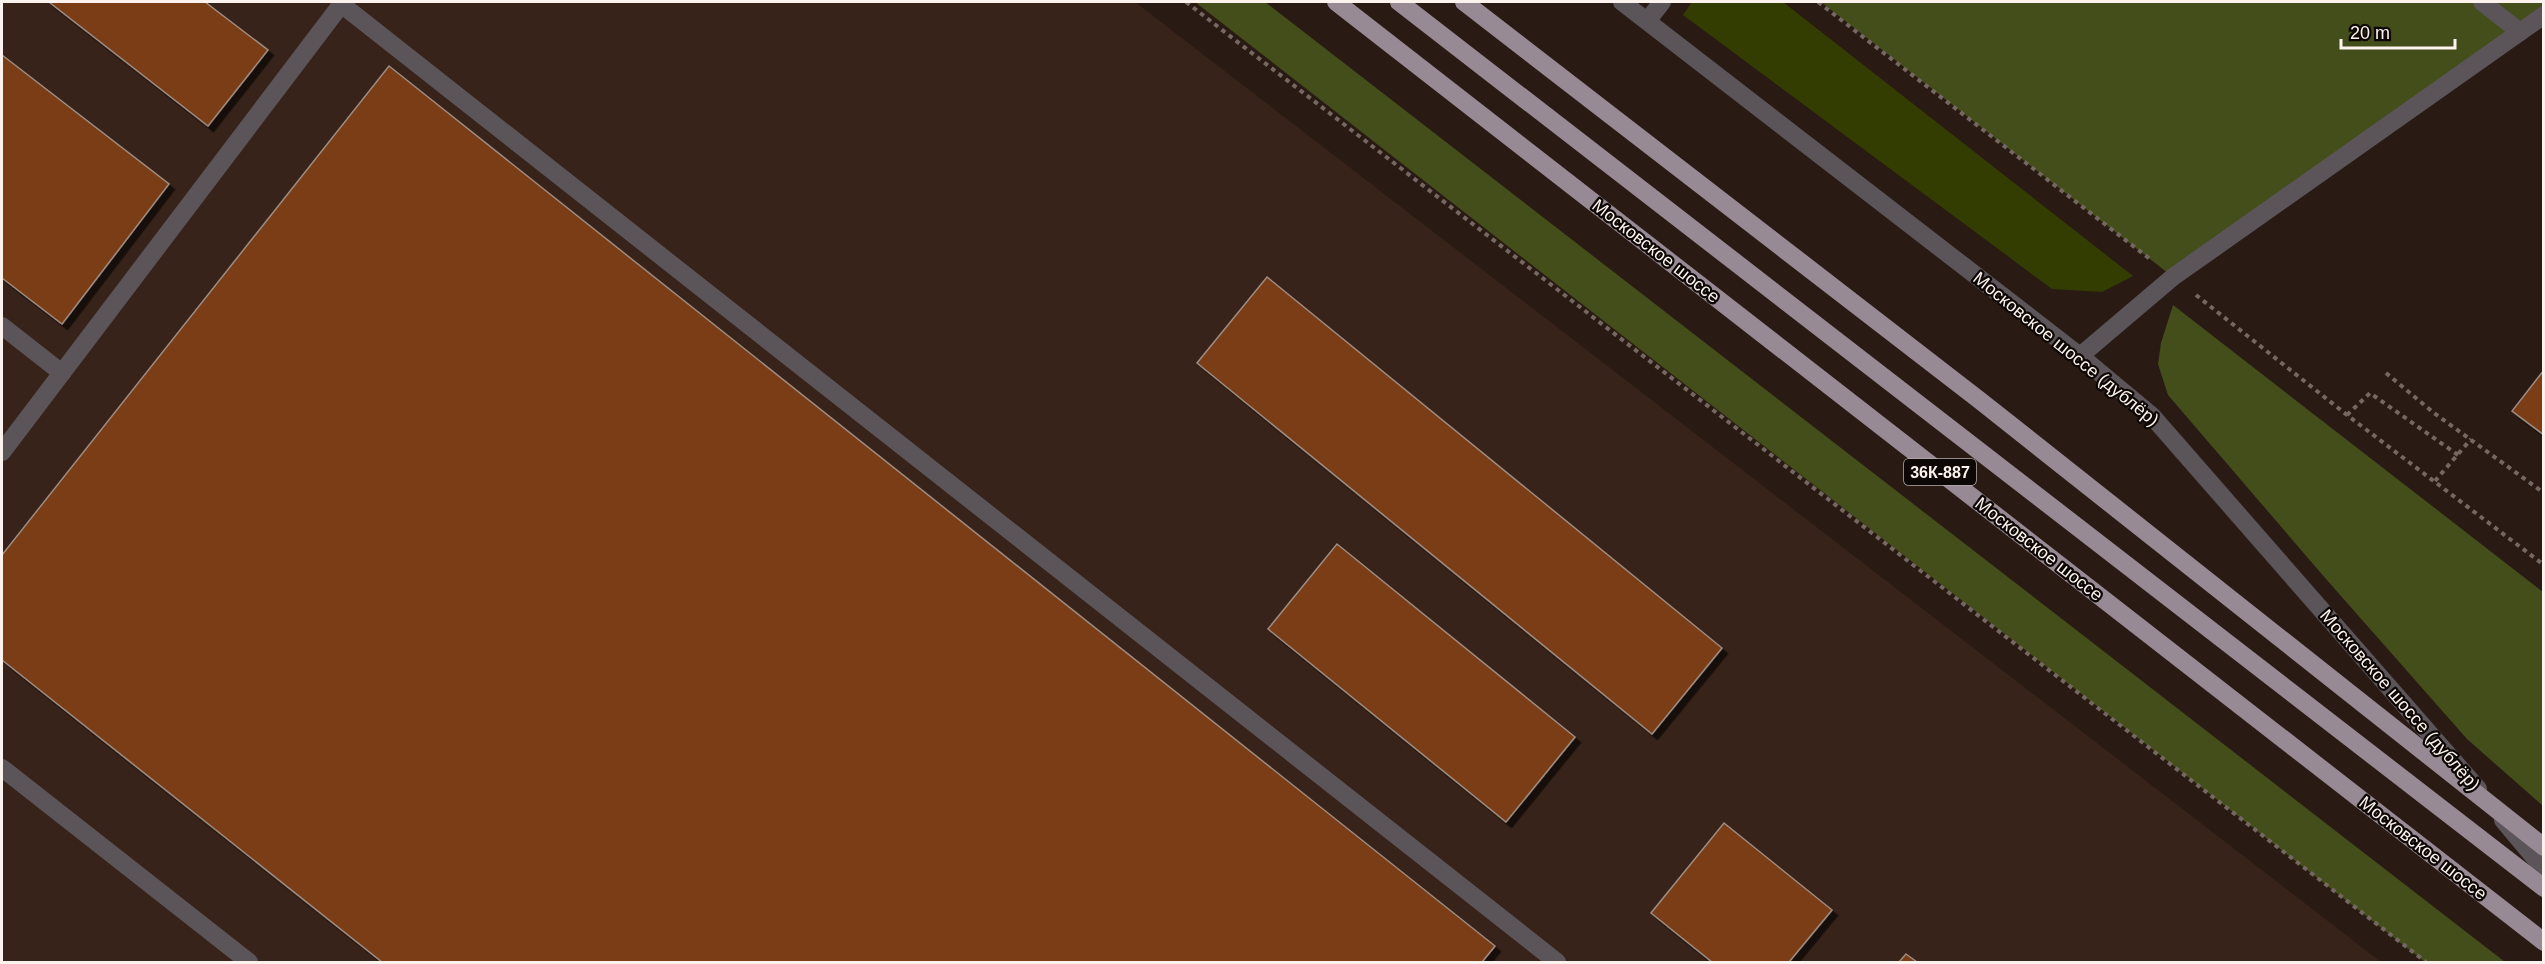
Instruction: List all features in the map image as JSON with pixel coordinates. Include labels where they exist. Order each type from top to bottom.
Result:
[{"type":"main road","name":"Московское шоссе","points":[[1336,2],[2544,942]]},
{"type":"main road","name":"36К-887","points":[[1399,2],[2544,888]]},
{"type":"main road","points":[[1464,2],[1978,399],[2544,847]]},
{"type":"street","name":"Московское шоссе (дублёр)","points":[[1622,2],[2080,356],[2152,416],[2440,744],[2544,869]]},
{"type":"street","points":[[1647,20],[1662,2]]},
{"type":"street","points":[[2482,2],[2520,32]]},
{"type":"street","points":[[2,452],[342,3],[1551,961]]},
{"type":"street","points":[[2080,356],[2173,277],[2544,15]]},
{"type":"street","points":[[2,326],[62,372]]},
{"type":"street","points":[[2,768],[249,963]]},
{"type":"path","points":[[1186,2],[2426,963]]},
{"type":"path","points":[[2386,373],[2434,413],[2544,493]]},
{"type":"path","points":[[2347,415],[2370,393],[2457,455]]},
{"type":"path","points":[[2435,481],[2471,439]]},
{"type":"shaded area","points":[[2,2],[1135,2],[2381,962],[2,962]]},
{"type":"green space","points":[[1195,2],[1265,2],[2505,962],[2425,962]]},
{"type":"green space","points":[[1692,2],[1783,2],[2133,276],[2102,292],[2052,289],[1683,15]]},
{"type":"green space","points":[[1821,2],[2543,2],[2544,26],[2173,277]]},
{"type":"green space","points":[[2173,305],[2543,592],[2543,806],[2467,739],[2168,395],[2158,364],[2161,343]]},
{"type":"building","points":[[49,2],[205,2],[268,50],[208,126]]},
{"type":"building","points":[[2,55],[169,184],[62,324],[2,278]]},
{"type":"building","points":[[389,66],[1495,946],[1482,962],[382,962],[2,660],[2,555]]},
{"type":"building","points":[[1267,277],[1722,648],[1652,734],[1197,363]]},
{"type":"building","points":[[2544,370],[2544,435],[2512,411]]},
{"type":"building","points":[[1337,544],[1575,737],[1506,822],[1268,629]]},
{"type":"building","points":[[1724,823],[1832,910],[1789,962],[1712,962],[1651,913]]},
{"type":"building","points":[[1906,954],[1917,962],[1899,962]]}]
